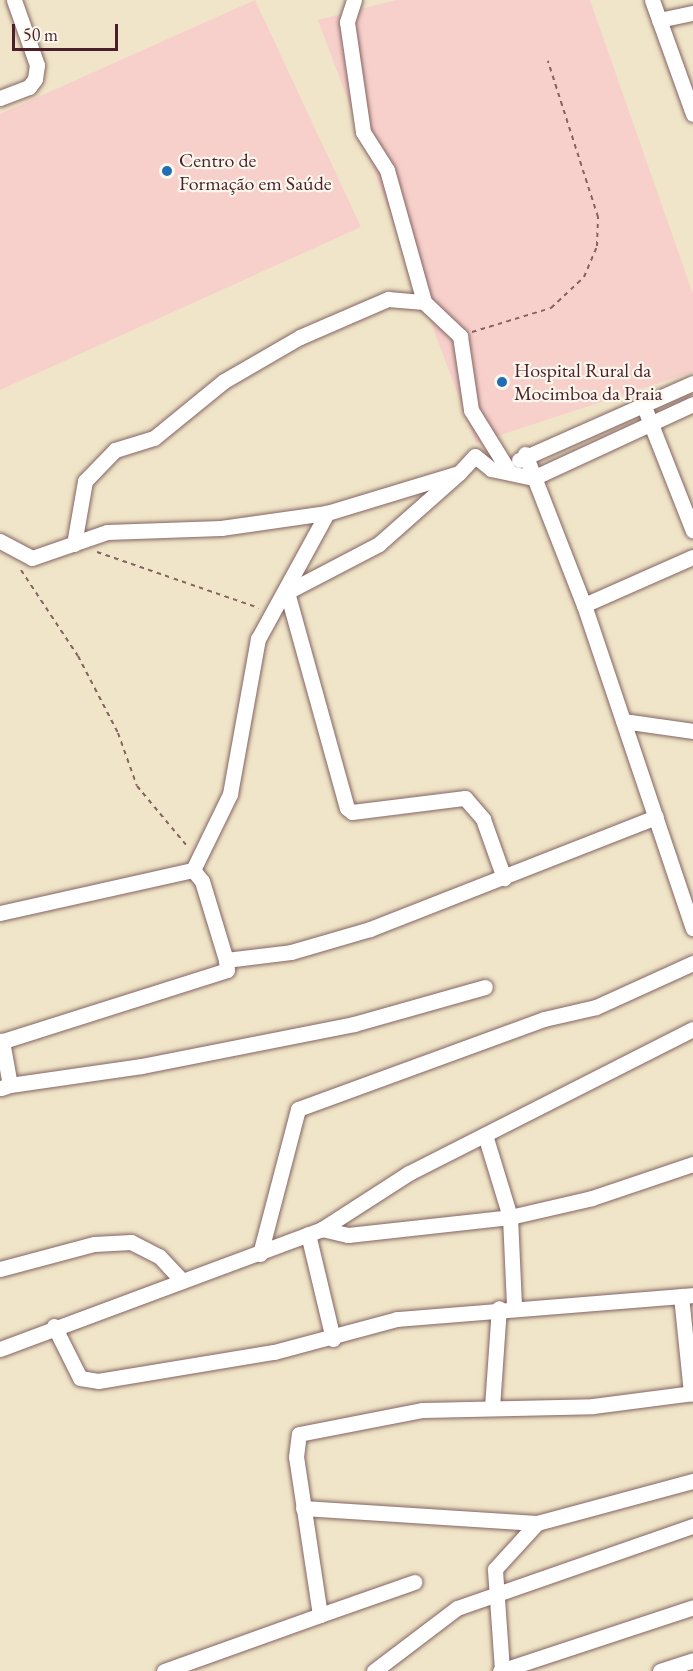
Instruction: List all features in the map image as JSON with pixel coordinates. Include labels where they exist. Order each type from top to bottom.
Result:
[{"type":"street","points":[[0,98],[29,87],[35,79],[36,65],[14,0]]},
{"type":"street","points":[[354,0],[347,22],[363,132],[387,170],[424,302],[460,336],[471,410],[508,470]]},
{"type":"street","points":[[652,0],[693,114]]},
{"type":"street","points":[[660,20],[693,13]]},
{"type":"street","points":[[74,544],[85,481],[115,450],[154,438],[224,381],[300,338],[388,299],[424,302]]},
{"type":"street","points":[[508,470],[525,454],[693,382]]},
{"type":"street","points":[[643,404],[693,531]]},
{"type":"street","points":[[287,592],[379,544],[475,456],[491,469],[508,470],[534,478],[693,404]]},
{"type":"street","points":[[525,454],[584,605],[693,928]]},
{"type":"street","points":[[0,541],[32,558],[107,532],[221,528],[327,513],[459,473]]},
{"type":"street","points":[[327,513],[287,592],[271,613],[252,666],[230,794],[197,865],[227,970],[1,1041],[5,1087],[142,1066],[354,1024],[485,987]]},
{"type":"street","points":[[584,605],[693,557]]},
{"type":"street","points":[[287,592],[347,808],[352,812],[465,798],[483,819],[504,878]]},
{"type":"street","points":[[623,721],[693,730]]},
{"type":"street","points":[[226,960],[303,949],[504,878],[656,817]]},
{"type":"street","points":[[0,913],[197,865]]},
{"type":"street","points":[[260,1254],[298,1109],[544,1019],[596,1007],[693,963]]},
{"type":"street","points":[[0,1349],[54,1326],[260,1254],[315,1232],[370,1194],[693,1029]]},
{"type":"street","points":[[485,1135],[510,1217],[507,1307],[492,1407]]},
{"type":"street","points":[[315,1232],[348,1235],[510,1217],[592,1198],[693,1164]]},
{"type":"street","points":[[315,1232],[333,1339]]},
{"type":"street","points":[[0,1269],[94,1244],[131,1242],[159,1256],[182,1281]]},
{"type":"street","points":[[54,1326],[80,1378],[89,1382],[333,1339],[397,1319],[507,1307],[687,1295],[692,1393],[593,1406],[423,1410],[299,1434],[303,1508],[320,1615]]},
{"type":"street","points":[[303,1508],[537,1523],[693,1481]]},
{"type":"street","points":[[537,1523],[495,1569],[494,1593],[501,1671],[693,1607]]},
{"type":"street","points":[[374,1671],[457,1608],[494,1593],[693,1526]]},
{"type":"street","points":[[164,1671],[414,1582]]},
{"type":"street","points":[[660,1671],[693,1660]]},
{"type":"path","points":[[460,336],[551,308],[584,277],[597,246],[598,217],[548,61]]},
{"type":"path","points":[[74,544],[271,613]]},
{"type":"path","points":[[15,560],[78,656],[118,733],[137,786],[197,865]]},
{"type":"shaded area","name":"Centro de Formação em Saúde","points":[[255,0],[361,227],[0,390],[0,114]]},
{"type":"shaded area","points":[[396,0],[590,0],[693,294],[693,372],[476,443],[318,20]]},
{"type":"place","name":"Centro de Formação em Saúde","points":[[167,171]]},
{"type":"place","name":"Hospital Rural da Mocimboa da Praia","points":[[502,382]]}]
